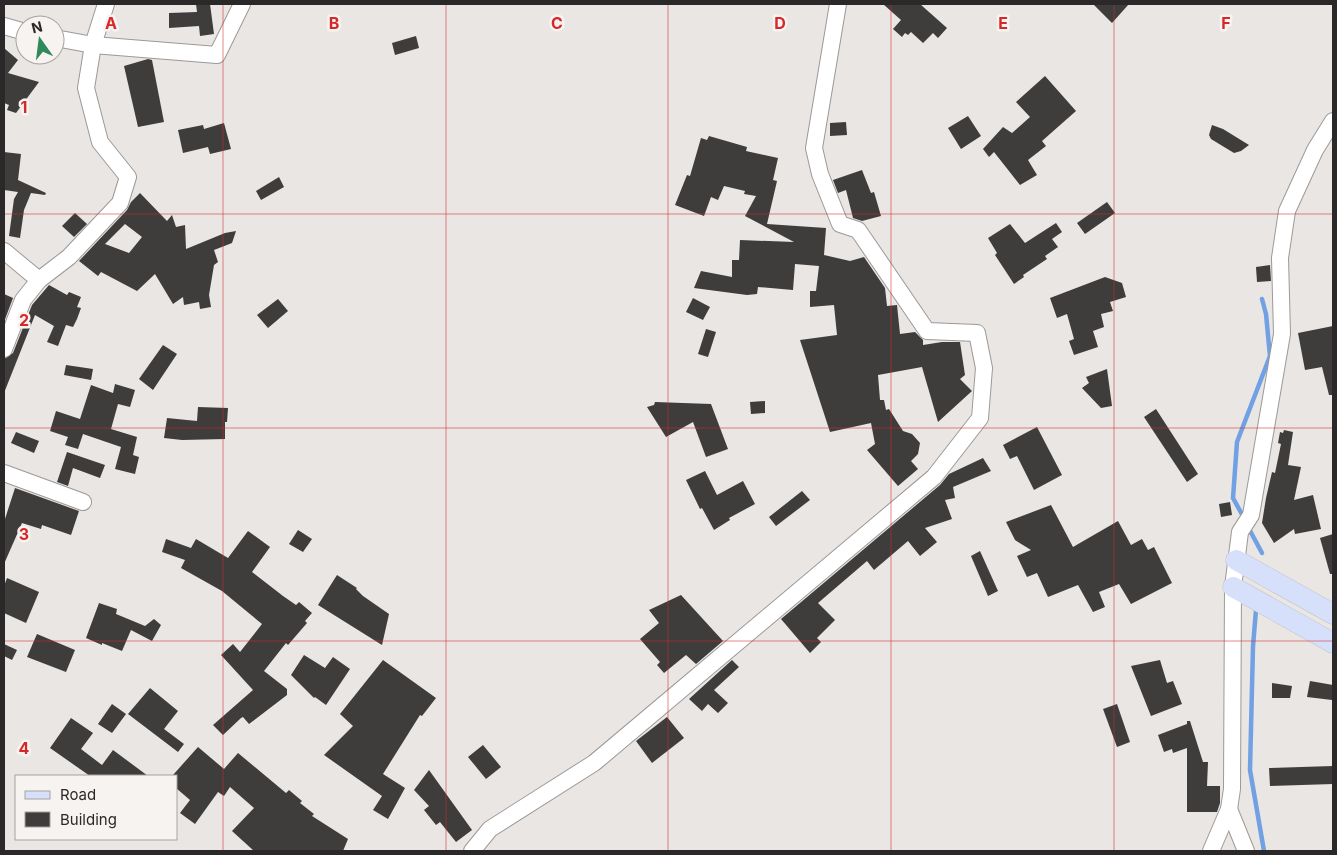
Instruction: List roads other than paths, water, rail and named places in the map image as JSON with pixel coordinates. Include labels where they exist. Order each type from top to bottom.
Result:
[{"type":"main road","points":[[1236,560],[1333,614]]},
{"type":"main road","points":[[1233,588],[1333,642]]},
{"type":"street","points":[[4,349],[23,300],[39,280],[69,258],[120,203],[128,177],[100,142],[86,88],[93,45],[106,4]]},
{"type":"street","points":[[65,40],[93,45],[217,55],[242,4]]},
{"type":"street","points":[[472,851],[490,829],[594,763],[934,477],[980,418],[984,368],[977,333],[927,331],[858,230],[840,224],[820,174],[814,148],[838,4]]},
{"type":"street","points":[[1211,851],[1229,809],[1232,789],[1233,588],[1240,532],[1251,515],[1282,334],[1280,258],[1288,211],[1315,150],[1333,121]]},
{"type":"street","points":[[4,251],[39,280]]},
{"type":"street","points":[[4,473],[83,502]]},
{"type":"street","points":[[1229,809],[1246,851]]},
{"type":"waterway","points":[[1244,518],[1233,498],[1237,442],[1270,356],[1266,314],[1262,299]]},
{"type":"waterway","points":[[1248,527],[1262,553]]},
{"type":"waterway","points":[[1256,610],[1253,646],[1250,770],[1264,851]]}]
